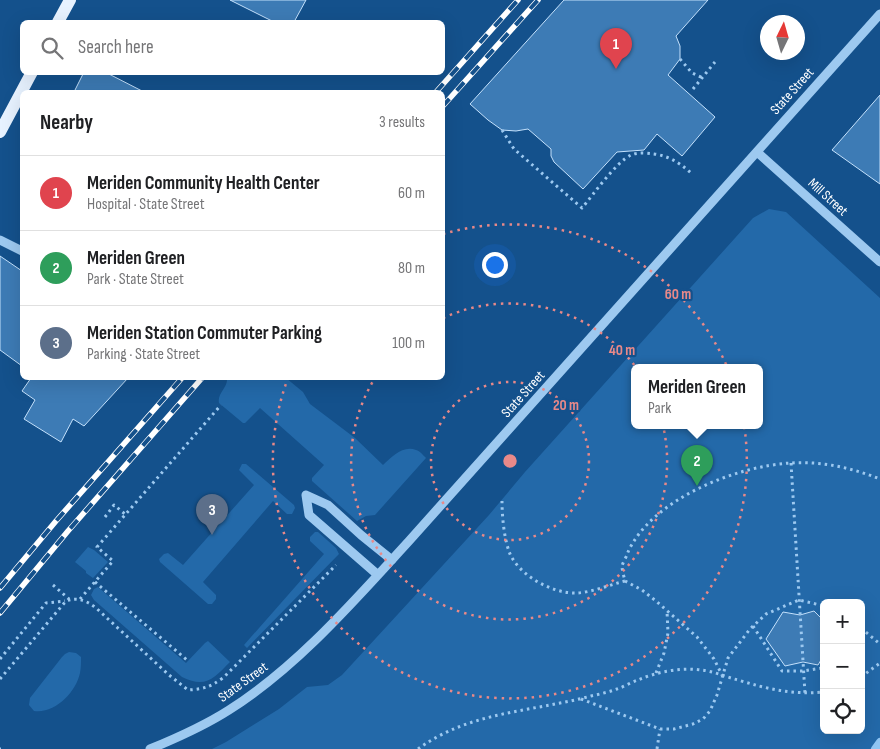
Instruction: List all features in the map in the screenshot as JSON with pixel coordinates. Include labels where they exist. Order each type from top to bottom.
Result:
[{"type":"main road","points":[[59,20],[70,0]]},
{"type":"main road","points":[[22,90],[30,75]]},
{"type":"main road","points":[[0,132],[20,94]]},
{"type":"street","name":"State Street","points":[[150,749],[185,735],[229,710],[290,664],[311,644],[392,560],[880,14]]},
{"type":"street","name":"Mill Street","points":[[757,152],[880,262]]},
{"type":"street","points":[[0,240],[20,250]]},
{"type":"street","points":[[378,575],[309,515],[306,495],[328,505],[361,536],[392,560]]},
{"type":"path","points":[[680,59],[692,73],[703,78]]},
{"type":"path","points":[[693,89],[716,62]]},
{"type":"path","points":[[502,130],[514,149],[582,208],[619,164],[632,155],[644,153],[665,156],[676,161],[691,173]]},
{"type":"path","points":[[80,599],[114,560],[97,547],[221,405]]},
{"type":"path","points":[[625,581],[622,567],[642,530],[672,504],[702,486],[749,468],[791,462],[832,465],[880,479]]},
{"type":"path","points":[[791,462],[805,694]]},
{"type":"path","points":[[502,501],[502,517],[510,553],[528,576],[545,586],[575,593],[590,591],[625,581],[642,590],[697,637],[714,659],[723,676]]},
{"type":"path","points":[[105,517],[114,505],[126,514]]},
{"type":"path","points":[[0,659],[46,603],[80,599],[95,607],[188,690],[211,686],[223,678],[336,565]]},
{"type":"path","points":[[95,582],[187,660]]},
{"type":"path","points":[[53,585],[68,600]]},
{"type":"path","points":[[0,679],[68,600]]},
{"type":"path","points":[[580,699],[660,729],[674,729],[693,724],[703,719],[710,711],[728,658],[753,626],[766,614],[799,600],[820,605]]},
{"type":"path","points":[[656,673],[664,653],[668,633],[666,611]]},
{"type":"path","points":[[753,626],[782,671],[820,668]]},
{"type":"path","points":[[865,631],[880,644]]},
{"type":"path","points":[[865,673],[880,663]]},
{"type":"path","points":[[418,749],[432,739],[466,723],[506,712],[580,699],[618,689],[656,673],[677,670],[701,670],[786,693],[820,692]]},
{"type":"path","points":[[658,749],[660,729]]},
{"type":"shaded area","points":[[769,209],[786,212],[880,298],[880,749],[212,749],[279,709],[307,687],[328,685],[342,675],[489,515],[525,472],[753,218]]},
{"type":"shaded area","points":[[227,380],[288,380],[303,392],[310,404],[355,438],[383,465],[402,450],[407,449],[417,451],[426,458],[375,515],[366,516],[357,521],[312,481],[312,478],[324,465],[260,408],[243,423],[219,403],[220,396]]},
{"type":"shaded area","points":[[242,464],[246,464],[294,505],[295,508],[292,514],[287,514],[273,501],[203,582],[216,595],[216,599],[212,604],[208,604],[160,562],[159,559],[168,553],[183,565],[254,485],[239,470]]},
{"type":"shaded area","points":[[315,532],[318,532],[336,548],[339,554],[247,648],[244,645],[324,554],[310,541],[310,537]]},
{"type":"shaded area","points":[[88,547],[108,562],[93,578],[75,562]]},
{"type":"shaded area","points":[[98,587],[186,663],[208,641],[230,662],[214,677],[204,682],[197,682],[182,677],[94,600],[91,595],[94,589]]},
{"type":"shaded area","points":[[69,652],[76,653],[81,657],[80,673],[74,687],[57,705],[42,711],[34,711],[29,705],[30,698],[62,657]]},
{"type":"building","points":[[230,0],[306,0],[295,20],[270,20]]},
{"type":"building","points":[[564,0],[708,0],[676,36],[680,46],[680,59],[668,75],[715,117],[682,156],[657,134],[644,150],[617,152],[583,189],[554,162],[551,156],[551,149],[528,129],[516,131],[502,130],[470,104]]},
{"type":"building","points":[[82,75],[111,75],[140,90],[75,90]]},
{"type":"building","points":[[880,95],[880,184],[832,150]]},
{"type":"building","points":[[0,256],[20,270],[20,365],[0,350]]},
{"type":"building","points":[[30,380],[126,380],[84,426],[73,419],[61,442],[24,419],[35,400],[22,391]]},
{"type":"building","points":[[814,611],[820,617],[820,662],[818,665],[803,662],[785,666],[766,639],[783,612],[800,615]]},
{"type":"waterway","points":[[875,749],[880,742]]},
{"type":"railway","points":[[438,90],[518,0]]},
{"type":"railway","points":[[445,104],[538,0]]},
{"type":"railway","points":[[0,588],[56,521],[180,380]]},
{"type":"railway","points":[[0,613],[68,531],[200,380]]},
{"type":"place","name":"Meriden Community Health Center","points":[[616,69]]},
{"type":"place","name":"Meriden Green","points":[[697,486]]},
{"type":"place","name":"Meriden Station Commuter Parking","points":[[212,535]]}]
